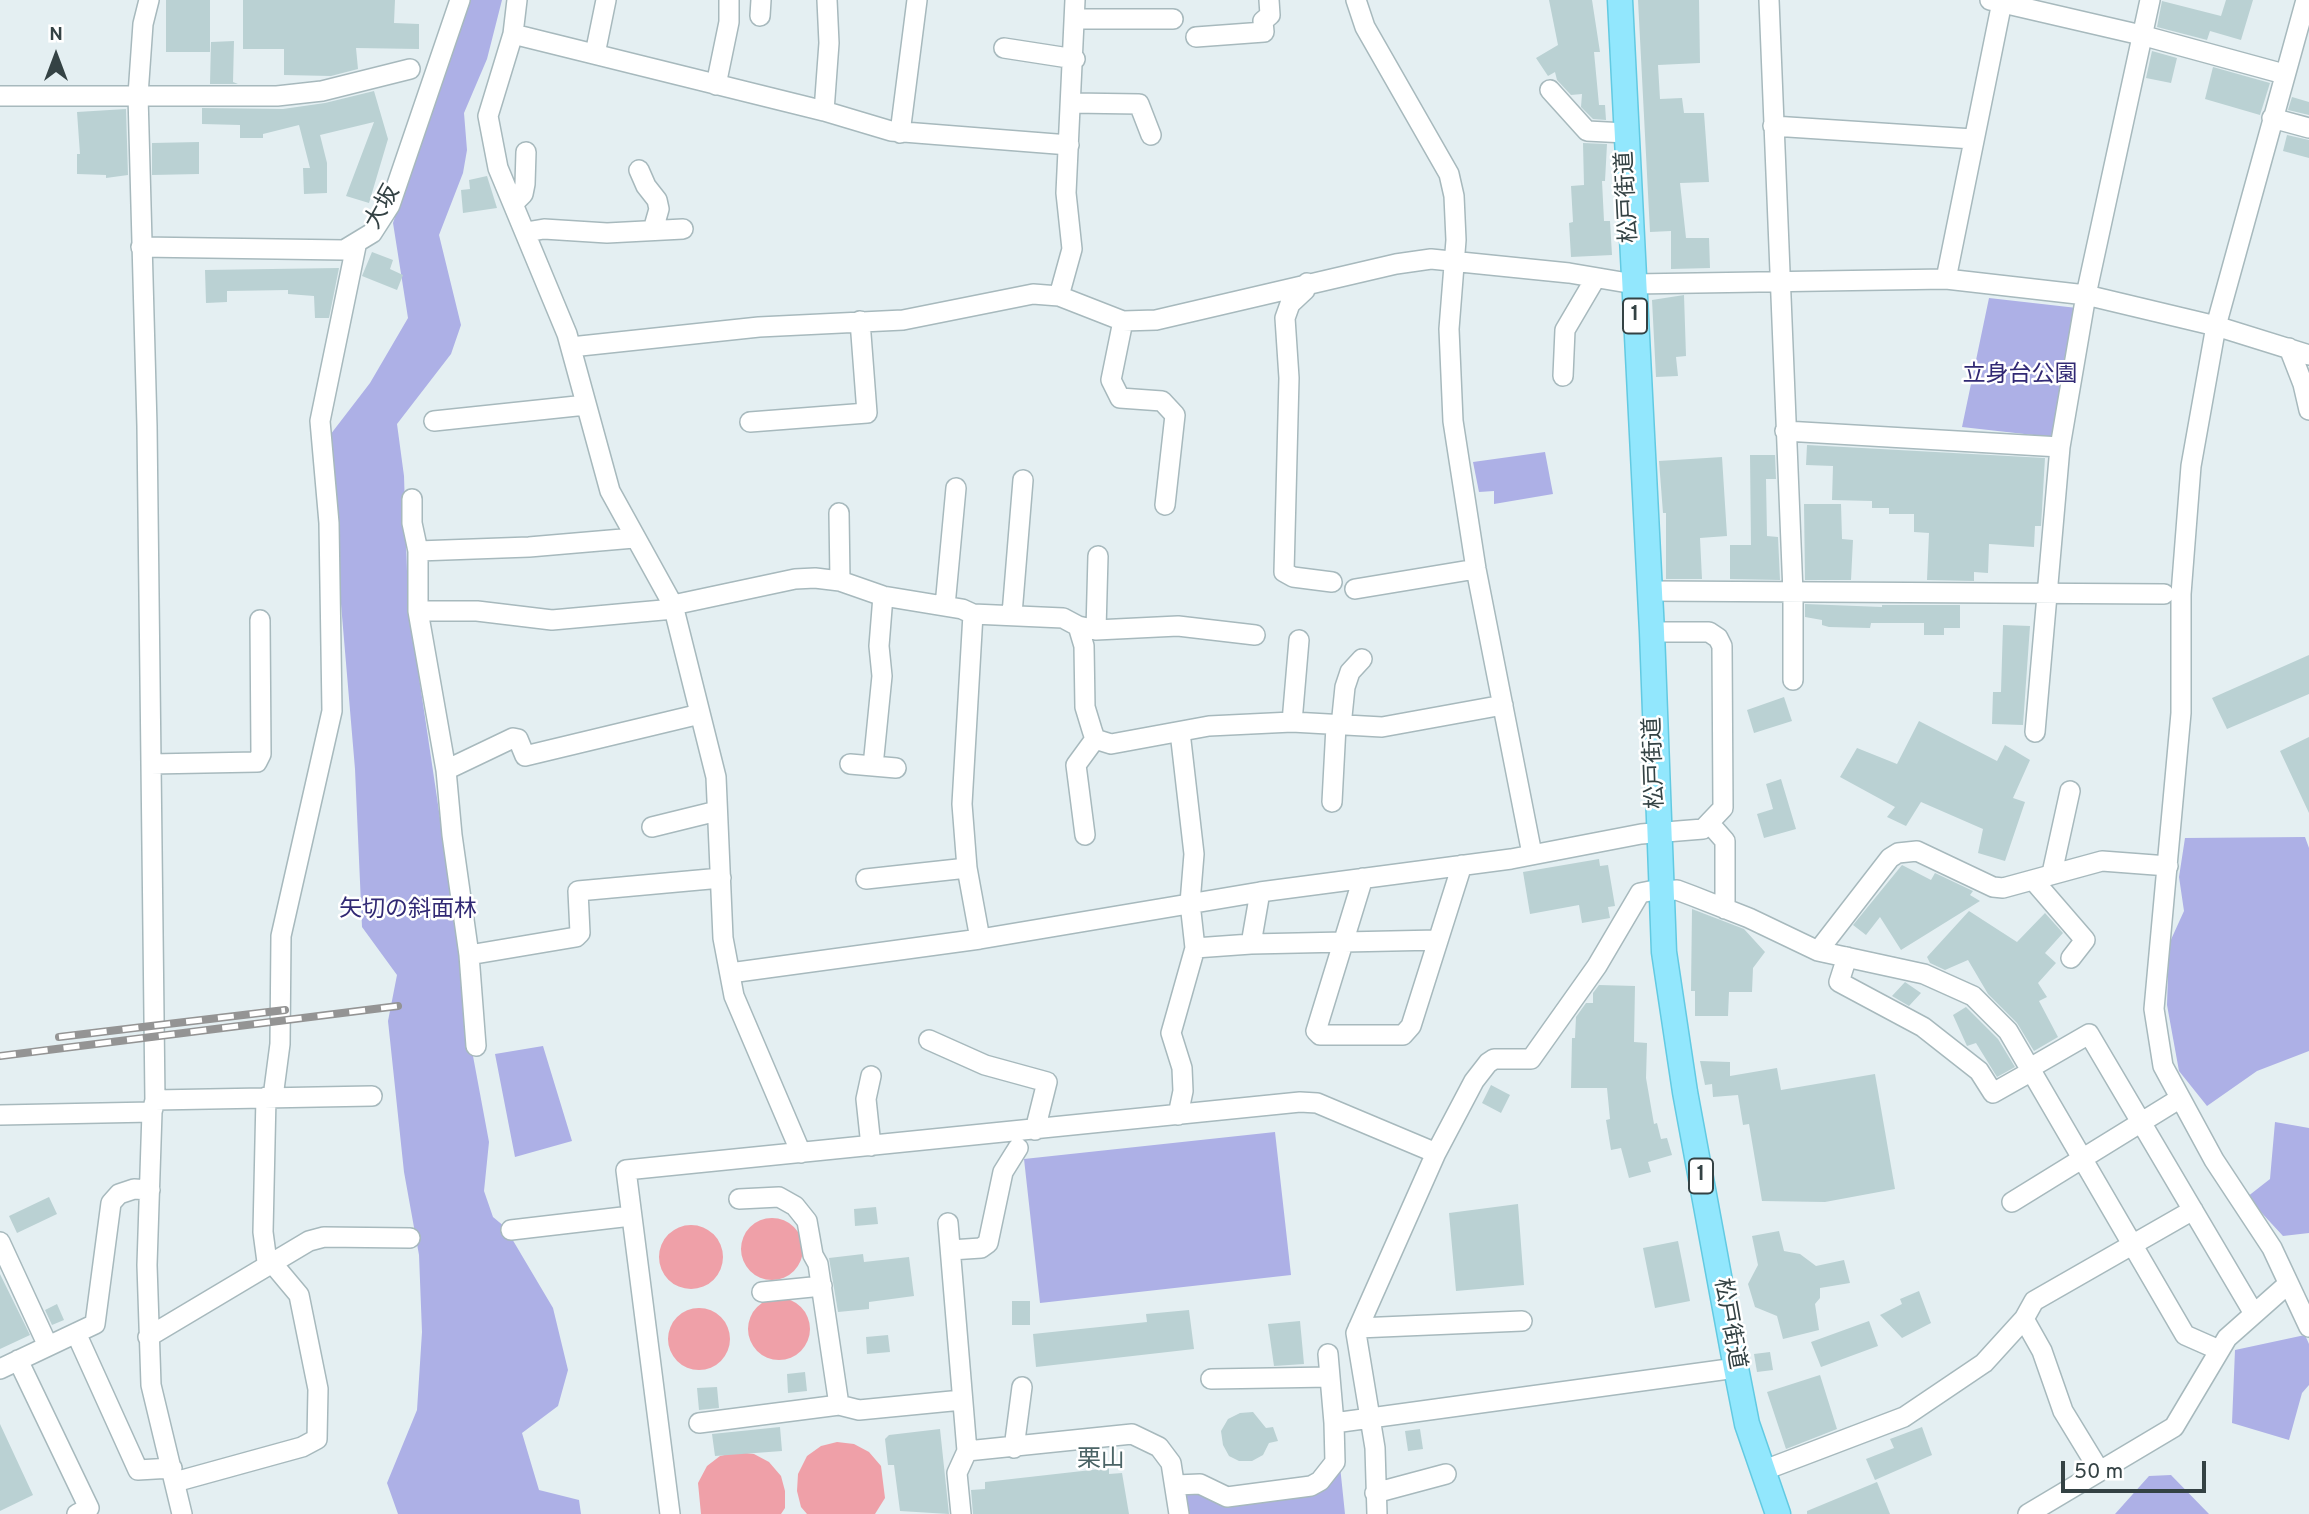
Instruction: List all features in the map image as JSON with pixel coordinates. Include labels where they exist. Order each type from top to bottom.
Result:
[{"type":"main road","name":"松戸街道","points":[[1619,0],[1652,632],[1660,890],[1671,1003],[1747,1424],[1778,1514]]},
{"type":"street","points":[[149,0],[142,24],[138,95],[147,426],[151,764],[153,1106],[148,1337],[151,1385],[182,1514]]},
{"type":"street","points":[[446,42],[447,0]]},
{"type":"street","name":"大坂","points":[[141,247],[344,250],[356,246],[372,233],[390,205],[460,0]]},
{"type":"street","points":[[517,0],[513,34],[488,116],[498,168],[571,347],[611,491],[634,538],[674,607],[716,777],[723,938],[730,972],[741,1017],[801,1153]]},
{"type":"street","points":[[595,54],[606,0]]},
{"type":"street","points":[[716,85],[729,22],[729,0]]},
{"type":"street","points":[[824,111],[829,43],[827,0]]},
{"type":"street","points":[[900,133],[917,0]]},
{"type":"street","points":[[1196,37],[1264,32],[1263,21],[1270,15],[1269,0]]},
{"type":"street","points":[[1356,0],[1365,27],[1449,174],[1456,210],[1449,329],[1453,421],[1476,569],[1532,854]]},
{"type":"street","points":[[1769,0],[1793,593],[1793,680]]},
{"type":"street","points":[[2035,732],[2060,447],[2086,295],[2150,0]]},
{"type":"street","points":[[2306,0],[2303,28],[2284,74],[2216,326],[2191,466],[2185,528],[2180,713],[2154,1009],[2158,1053],[2179,1099],[2238,1199],[2272,1248],[2298,1297],[2309,1326]]},
{"type":"street","points":[[1946,279],[1996,1],[2141,35],[2284,74]]},
{"type":"street","points":[[1059,296],[1072,248],[1066,193],[1075,9],[1173,19]]},
{"type":"street","points":[[513,34],[824,111],[900,133],[1069,145]]},
{"type":"street","points":[[1004,48],[1074,58]]},
{"type":"street","points":[[0,96],[277,96],[323,91],[410,69]]},
{"type":"street","points":[[1550,90],[1587,131],[1626,133]]},
{"type":"street","points":[[1072,103],[1139,104],[1151,135]]},
{"type":"street","points":[[2272,118],[2309,128]]},
{"type":"street","points":[[1773,126],[1973,139]]},
{"type":"street","points":[[513,204],[523,194],[526,152]]},
{"type":"street","points":[[639,170],[659,209],[653,230]]},
{"type":"street","points":[[526,232],[544,229],[607,233],[683,229]]},
{"type":"street","points":[[76,1333],[138,1470],[173,1475],[302,1447],[317,1439],[318,1389],[306,1320],[299,1295],[273,1264],[267,1262],[263,1231],[269,1097],[280,1044],[281,936],[332,711],[330,535],[320,421],[356,246]]},
{"type":"street","points":[[571,347],[759,327],[903,320],[1033,294],[1059,296],[1123,321],[1156,320],[1395,264],[1431,259],[1634,284],[1946,279],[2086,295],[2216,326],[2309,355]]},
{"type":"street","points":[[1563,376],[1565,330],[1595,279]]},
{"type":"street","points":[[1307,284],[1305,290],[1290,304],[1285,318],[1289,392],[1284,572],[1293,578],[1332,582]]},
{"type":"street","points":[[750,422],[867,413],[860,321]]},
{"type":"street","points":[[1123,321],[1111,380],[1120,398],[1162,401],[1175,415],[1165,505]]},
{"type":"street","points":[[2289,348],[2303,384],[2309,410]]},
{"type":"street","points":[[434,421],[586,405]]},
{"type":"street","points":[[1785,431],[2060,447]]},
{"type":"street","points":[[1012,614],[1023,480]]},
{"type":"street","points":[[945,606],[956,488]]},
{"type":"street","points":[[412,499],[412,523],[418,551],[418,611],[446,770],[469,955],[476,1046]]},
{"type":"street","points":[[839,513],[840,581]]},
{"type":"street","points":[[418,551],[529,547],[634,538]]},
{"type":"street","points":[[1096,739],[1085,708],[1084,646],[1098,556]]},
{"type":"street","points":[[1355,589],[1476,569]]},
{"type":"street","points":[[418,611],[477,611],[552,621],[674,607],[795,579],[840,581],[883,596],[945,606],[972,614],[1063,618],[1087,628],[1178,626],[1255,635]]},
{"type":"street","points":[[1650,591],[2164,594]]},
{"type":"street","points":[[873,766],[882,676],[879,646],[883,596]]},
{"type":"street","points":[[972,614],[962,804],[967,868],[980,939]]},
{"type":"street","points":[[151,764],[257,762],[261,754],[260,620]]},
{"type":"street","points":[[730,972],[980,939],[1260,892],[1462,865],[1658,832],[1703,829],[1723,808],[1722,646],[1718,638],[1709,632],[1652,632]]},
{"type":"street","points":[[1292,722],[1299,640]]},
{"type":"street","points":[[1332,802],[1345,687],[1350,672],[1362,659]]},
{"type":"street","points":[[1096,739],[1111,744],[1201,727],[1292,722],[1382,727],[1503,705]]},
{"type":"street","points":[[446,770],[513,738],[518,739],[526,756],[701,713]]},
{"type":"street","points":[[1178,1115],[1183,1091],[1182,1068],[1171,1032],[1195,948],[1190,903],[1194,854],[1180,732]]},
{"type":"street","points":[[1084,835],[1076,765],[1096,739]]},
{"type":"street","points":[[850,764],[896,768]]},
{"type":"street","points":[[2043,877],[2070,791]]},
{"type":"street","points":[[652,827],[717,811]]},
{"type":"street","points":[[1710,824],[1725,841],[1725,909]]},
{"type":"street","points":[[1818,951],[1890,858],[1898,853],[1917,851],[1993,887],[2003,888],[2102,861],[2168,866]]},
{"type":"street","points":[[1363,878],[1316,1031],[1320,1035],[1403,1035],[1412,1026],[1462,865]]},
{"type":"street","points":[[866,879],[967,868]]},
{"type":"street","points":[[2043,877],[2085,940],[2071,958]]},
{"type":"street","points":[[469,955],[576,937],[580,933],[578,891],[721,878]]},
{"type":"street","points":[[1446,1474],[1378,1507],[1375,1448],[1356,1333],[1436,1153],[1474,1081],[1488,1063],[1505,1058],[1531,1059],[1597,966],[1640,893],[1677,890],[1818,951],[1924,974],[1973,996],[2008,1031],[2185,1335],[2219,1350]]},
{"type":"street","points":[[1251,944],[1260,892]]},
{"type":"street","points":[[1195,948],[1251,944],[1438,940]]},
{"type":"street","points":[[1847,957],[1839,982],[1923,1027],[1979,1071],[1993,1093],[2089,1034],[2253,1312]]},
{"type":"street","points":[[929,1040],[985,1065],[1047,1082],[1035,1130]]},
{"type":"street","points":[[870,1076],[866,1099],[871,1146]]},
{"type":"street","points":[[0,1115],[269,1097],[372,1096]]},
{"type":"street","points":[[2012,1202],[2179,1099]]},
{"type":"street","points":[[670,1514],[626,1170],[1300,1102],[1317,1103],[1436,1153]]},
{"type":"street","points":[[951,1250],[981,1248],[988,1243],[1003,1172],[1017,1148]]},
{"type":"street","points":[[86,1512],[9,1364],[95,1324],[111,1203],[119,1194],[134,1189],[150,1191]]},
{"type":"street","points":[[739,1199],[779,1196],[795,1206],[807,1221],[822,1286],[839,1405]]},
{"type":"street","points":[[1762,1471],[1884,1427],[1969,1375],[2024,1319],[2034,1301],[2193,1210]]},
{"type":"street","points":[[511,1230],[631,1216]]},
{"type":"street","points":[[948,1223],[967,1451],[957,1473],[961,1514]]},
{"type":"street","points":[[148,1337],[309,1241],[324,1237],[410,1238]]},
{"type":"street","points":[[0,1242],[48,1346]]},
{"type":"street","points":[[762,1292],[822,1286]]},
{"type":"street","points":[[2028,1514],[2174,1427],[2232,1332],[2253,1312],[2298,1297]]},
{"type":"street","points":[[2024,1319],[2042,1351],[2063,1411],[2099,1470]]},
{"type":"street","points":[[1358,1328],[1522,1321]]},
{"type":"street","points":[[1176,1485],[1200,1484],[1227,1497],[1311,1486],[1320,1481],[1335,1462],[1328,1354]]},
{"type":"street","points":[[1334,1423],[1736,1368]]},
{"type":"street","points":[[1211,1379],[1330,1377]]},
{"type":"street","points":[[1014,1448],[1022,1387]]},
{"type":"street","points":[[699,1423],[839,1405],[859,1410],[962,1400]]},
{"type":"street","points":[[967,1451],[1132,1434],[1159,1447],[1171,1463],[1179,1514]]},
{"type":"green space","name":"矢切の斜面林","points":[[455,0],[502,0],[487,59],[464,113],[467,150],[463,173],[439,235],[461,325],[451,354],[397,424],[404,476],[408,603],[461,959],[465,1013],[489,1142],[484,1191],[493,1217],[505,1227],[553,1308],[568,1370],[558,1406],[522,1433],[539,1490],[579,1500],[581,1514],[398,1514],[387,1483],[417,1410],[422,1332],[419,1255],[404,1172],[388,1021],[397,975],[362,927],[355,769],[327,439],[370,383],[408,318],[393,223],[452,37]]},
{"type":"green space","name":"立身台公園","points":[[1989,298],[2077,308],[2060,438],[1962,427]]},
{"type":"green space","points":[[1545,452],[1553,494],[1494,504],[1494,491],[1479,492],[1473,462]]},
{"type":"green space","points":[[2305,837],[2309,848],[2309,1051],[2257,1071],[2207,1106],[2179,1071],[2167,1005],[2169,944],[2184,911],[2179,877],[2185,838]]},
{"type":"green space","points":[[543,1046],[572,1141],[515,1157],[495,1054]]},
{"type":"green space","points":[[2275,1122],[2309,1128],[2309,1233],[2283,1236],[2247,1197],[2270,1179]]},
{"type":"green space","points":[[1275,1132],[1291,1275],[1040,1303],[1024,1159]]},
{"type":"green space","points":[[2305,1335],[2309,1344],[2309,1385],[2302,1393],[2289,1440],[2232,1423],[2235,1350]]},
{"type":"green space","points":[[1340,1466],[1345,1514],[1187,1514],[1184,1494],[1199,1490],[1221,1504],[1323,1491]]},
{"type":"green space","points":[[2171,1475],[2209,1514],[2115,1514],[2149,1476]]},
{"type":"shaded area","points":[[766,1218],[778,1218],[794,1227],[801,1237],[801,1261],[794,1271],[778,1280],[766,1280],[755,1275],[746,1266],[741,1255],[741,1243],[746,1232],[755,1223]]},
{"type":"shaded area","points":[[685,1225],[697,1225],[714,1234],[721,1245],[721,1269],[714,1280],[697,1289],[685,1289],[673,1284],[664,1275],[659,1263],[659,1251],[664,1239],[673,1230]]},
{"type":"shaded area","points":[[779,1298],[791,1300],[801,1307],[808,1317],[808,1341],[801,1351],[791,1358],[779,1360],[767,1358],[757,1351],[750,1341],[748,1329],[750,1317],[757,1307],[767,1300]]},
{"type":"shaded area","points":[[699,1308],[721,1317],[730,1339],[721,1361],[699,1370],[677,1361],[668,1339],[677,1317]]},
{"type":"shaded area","points":[[837,1442],[854,1444],[869,1452],[881,1466],[885,1498],[875,1514],[807,1514],[801,1507],[797,1491],[798,1474],[807,1456],[821,1446]]},
{"type":"shaded area","points":[[737,1452],[754,1454],[769,1462],[781,1476],[785,1491],[785,1508],[781,1514],[701,1514],[698,1483],[707,1466],[720,1456]]},
{"type":"building","points":[[166,0],[210,0],[210,52],[166,52]]},
{"type":"building","points":[[243,0],[395,0],[394,23],[419,24],[419,49],[356,48],[358,69],[331,76],[284,75],[284,49],[243,49]]},
{"type":"building","points":[[1549,0],[1592,0],[1600,52],[1594,52],[1599,105],[1605,105],[1606,120],[1593,119],[1581,107],[1582,94],[1571,95],[1557,80],[1555,72],[1548,76],[1536,58],[1558,45]]},
{"type":"building","points":[[1638,0],[1699,0],[1700,63],[1658,65],[1660,99],[1682,98],[1684,113],[1704,113],[1709,182],[1680,183],[1686,238],[1709,238],[1710,268],[1671,269],[1671,231],[1650,232]]},
{"type":"building","points":[[2226,0],[2253,0],[2241,40],[2210,31],[2207,40],[2157,27],[2162,1],[2221,16]]},
{"type":"building","points":[[234,41],[233,82],[238,84],[210,84],[211,42]]},
{"type":"building","points":[[2152,51],[2177,58],[2171,83],[2146,78]]},
{"type":"building","points":[[2213,67],[2270,83],[2260,115],[2205,99]]},
{"type":"building","points":[[374,91],[388,139],[369,203],[346,196],[374,122],[320,135],[327,163],[327,193],[304,194],[303,168],[310,168],[299,125],[263,134],[263,138],[240,138],[240,125],[202,124],[202,108],[283,109],[325,103]]},
{"type":"building","points":[[2292,97],[2309,102],[2309,115],[2288,110]]},
{"type":"building","points":[[126,109],[128,175],[106,178],[106,175],[77,174],[77,154],[80,154],[77,112]]},
{"type":"building","points":[[2287,135],[2309,140],[2309,158],[2283,151]]},
{"type":"building","points":[[199,142],[199,174],[152,175],[152,143]]},
{"type":"building","points":[[1583,143],[1607,144],[1605,181],[1602,181],[1604,221],[1610,221],[1612,255],[1571,257],[1571,186],[1584,185]]},
{"type":"building","points":[[487,176],[497,208],[463,213],[461,190],[470,189],[469,180]]},
{"type":"building","points":[[372,252],[393,260],[390,269],[403,275],[397,290],[362,276]]},
{"type":"building","points":[[339,268],[329,318],[315,318],[314,296],[288,294],[288,290],[227,291],[227,302],[206,303],[205,270]]},
{"type":"building","points":[[1684,295],[1686,356],[1676,357],[1678,376],[1656,377],[1652,300]]},
{"type":"building","points":[[1807,445],[2045,458],[2041,526],[2035,526],[2034,547],[1989,544],[1988,573],[1974,572],[1974,581],[1927,580],[1929,533],[1914,532],[1914,514],[1889,514],[1889,508],[1872,508],[1872,501],[1832,500],[1833,466],[1806,465]]},
{"type":"building","points":[[1750,455],[1775,455],[1776,479],[1766,479],[1767,536],[1778,537],[1780,580],[1730,579],[1730,545],[1751,545]]},
{"type":"building","points":[[1722,457],[1727,536],[1700,538],[1702,579],[1666,579],[1666,513],[1663,513],[1659,461]]},
{"type":"building","points":[[1804,504],[1841,504],[1842,539],[1853,540],[1851,580],[1805,580]]},
{"type":"building","points":[[1805,604],[1882,607],[1960,605],[1960,628],[1944,628],[1944,635],[1924,635],[1924,623],[1871,623],[1870,628],[1829,627],[1822,625],[1822,620],[1805,617]]},
{"type":"building","points":[[2003,625],[2030,626],[2023,725],[1992,724],[1993,692],[2001,692]]},
{"type":"building","points":[[2309,655],[2309,694],[2227,729],[2212,698]]},
{"type":"building","points":[[1784,697],[1792,721],[1754,733],[1747,710]]},
{"type":"building","points":[[1919,721],[1997,761],[2005,745],[2030,760],[2013,798],[2025,802],[2005,861],[1978,853],[1983,829],[1921,802],[1906,826],[1887,817],[1895,807],[1840,777],[1857,748],[1897,764]]},
{"type":"building","points":[[2309,737],[2309,813],[2280,751]]},
{"type":"building","points":[[1781,779],[1796,829],[1764,838],[1757,814],[1773,809],[1766,784]]},
{"type":"building","points":[[1599,859],[1600,866],[1608,865],[1615,906],[1608,907],[1610,918],[1582,923],[1579,905],[1530,914],[1523,872]]},
{"type":"building","points":[[1902,865],[1931,880],[1935,873],[1973,891],[1970,895],[1980,901],[1901,950],[1880,917],[1866,935],[1853,925]]},
{"type":"building","points":[[1692,909],[1744,929],[1765,952],[1753,968],[1752,992],[1729,992],[1728,1016],[1695,1016],[1695,991],[1691,991]]},
{"type":"building","points":[[1969,911],[2017,942],[2045,913],[2063,933],[2045,953],[2056,963],[2038,983],[2047,997],[2039,1001],[2058,1037],[2034,1051],[2017,1023],[1988,994],[1968,960],[1945,970],[1930,963],[1927,957]]},
{"type":"building","points":[[1905,982],[1921,993],[1909,1006],[1892,996]]},
{"type":"building","points":[[1599,985],[1635,986],[1634,1042],[1647,1043],[1646,1078],[1654,1124],[1657,1123],[1661,1139],[1667,1138],[1672,1155],[1648,1162],[1651,1172],[1629,1178],[1621,1148],[1611,1150],[1606,1120],[1610,1119],[1607,1088],[1571,1088],[1572,1038],[1575,1038],[1576,1017],[1586,1003],[1593,1003],[1593,993]]},
{"type":"building","points":[[1966,1007],[1998,1039],[2015,1067],[1997,1077],[1976,1043],[1967,1046],[1953,1015]]},
{"type":"building","points":[[1700,1061],[1730,1062],[1730,1076],[1777,1068],[1781,1090],[1875,1074],[1895,1189],[1825,1202],[1762,1201],[1749,1124],[1743,1125],[1738,1095],[1713,1097],[1712,1084],[1705,1085]]},
{"type":"building","points":[[1491,1085],[1510,1095],[1501,1113],[1482,1103]]},
{"type":"building","points":[[49,1197],[57,1214],[17,1233],[9,1216]]},
{"type":"building","points":[[1518,1204],[1524,1285],[1456,1291],[1449,1213]]},
{"type":"building","points":[[876,1207],[878,1224],[855,1226],[854,1209]]},
{"type":"building","points":[[1779,1231],[1784,1251],[1800,1254],[1816,1266],[1844,1260],[1850,1283],[1820,1288],[1820,1298],[1815,1304],[1819,1330],[1783,1339],[1777,1316],[1755,1307],[1748,1284],[1758,1265],[1752,1236]]},
{"type":"building","points":[[1678,1241],[1690,1301],[1655,1308],[1643,1248]]},
{"type":"building","points":[[863,1254],[864,1262],[909,1257],[914,1296],[869,1302],[869,1309],[838,1312],[829,1258]]},
{"type":"building","points":[[0,1274],[30,1335],[0,1349]]},
{"type":"building","points":[[1919,1291],[1931,1323],[1902,1338],[1880,1315],[1902,1304],[1900,1299]]},
{"type":"building","points":[[1012,1301],[1030,1301],[1030,1325],[1012,1325]]},
{"type":"building","points":[[57,1304],[64,1320],[52,1325],[45,1310]]},
{"type":"building","points":[[1189,1310],[1194,1349],[1036,1367],[1033,1334],[1147,1322],[1146,1314]]},
{"type":"building","points":[[1300,1321],[1304,1364],[1274,1366],[1268,1324]]},
{"type":"building","points":[[1869,1321],[1878,1346],[1821,1367],[1811,1342]]},
{"type":"building","points":[[888,1335],[890,1352],[867,1354],[866,1337]]},
{"type":"building","points":[[1770,1352],[1773,1370],[1757,1372],[1754,1354]]},
{"type":"building","points":[[805,1372],[807,1391],[788,1393],[787,1374]]},
{"type":"building","points":[[1820,1375],[1837,1429],[1786,1449],[1767,1392]]},
{"type":"building","points":[[717,1387],[719,1408],[699,1410],[697,1388]]},
{"type":"building","points":[[1253,1412],[1266,1428],[1273,1427],[1278,1441],[1269,1443],[1263,1455],[1252,1461],[1239,1461],[1229,1456],[1223,1445],[1221,1431],[1228,1419],[1240,1413]]},
{"type":"building","points":[[0,1424],[33,1495],[0,1511]]},
{"type":"building","points":[[780,1427],[782,1451],[715,1456],[712,1434]]},
{"type":"building","points":[[1922,1427],[1932,1455],[1875,1480],[1866,1459],[1894,1448],[1890,1439]]},
{"type":"building","points":[[940,1429],[949,1514],[900,1511],[894,1465],[888,1465],[885,1439],[889,1435]]},
{"type":"building","points":[[1420,1429],[1423,1449],[1408,1451],[1405,1431]]},
{"type":"building","points":[[1109,1468],[1109,1474],[1122,1473],[1129,1514],[973,1514],[971,1490],[985,1489],[985,1482]]},
{"type":"building","points":[[1877,1482],[1890,1514],[1807,1514],[1807,1511]]},
{"type":"railway","points":[[0,1056],[398,1006]]},
{"type":"railway","points":[[59,1037],[285,1010]]},
{"type":"district","name":"栗山","points":[[1101,1461]]}]
